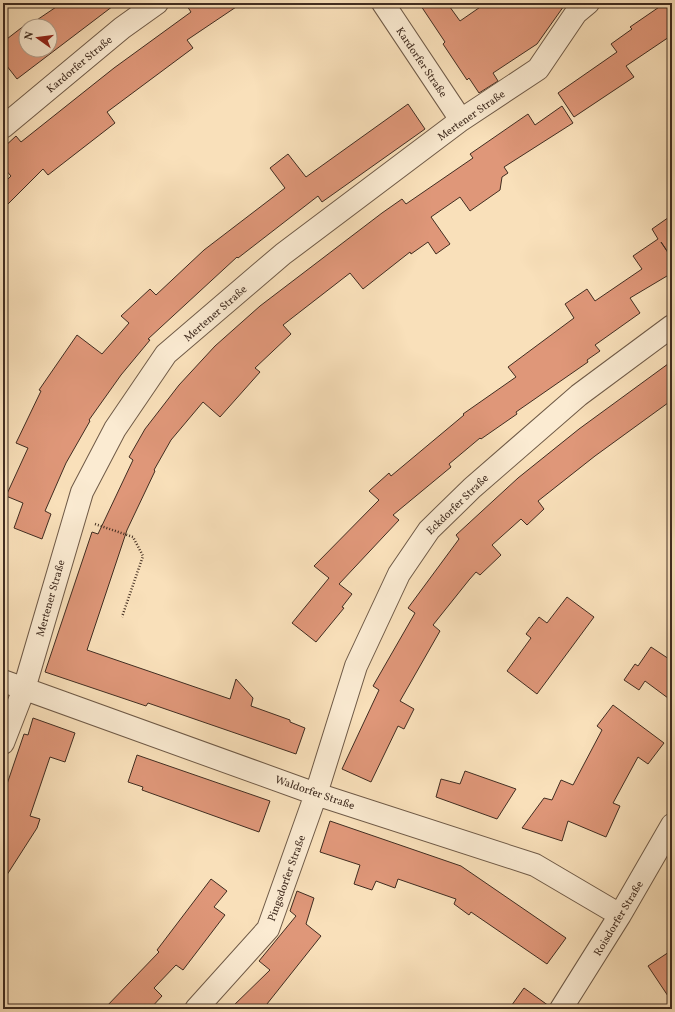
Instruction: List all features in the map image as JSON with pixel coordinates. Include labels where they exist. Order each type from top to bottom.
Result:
[{"type":"street","name":"Kardorfer Straße","points":[[3,127],[122,28],[156,3]]},
{"type":"street","name":"Kardorfer Straße","points":[[383,3],[461,120]]},
{"type":"street","name":"Mertener Straße","points":[[3,743],[24,689],[82,492],[115,429],[166,354],[282,254],[461,120],[538,69],[576,13],[588,3]]},
{"type":"street","name":"Eckdorfer Straße","points":[[316,794],[356,666],[399,574],[428,530],[472,488],[579,395],[672,326]]},
{"type":"street","name":"Waldorfer Straße","points":[[3,681],[316,794],[535,865],[620,915]]},
{"type":"street","name":"Pingsdorfer Straße","points":[[196,1009],[268,929],[316,794]]},
{"type":"street","name":"Roisdorfer Straße","points":[[561,1009],[620,915],[672,825]]},
{"type":"path","points":[[74,517],[133,537],[143,556],[122,617]]},
{"type":"building","points":[[62,3],[117,3],[58,48],[58,18],[40,18]]},
{"type":"building","points":[[185,3],[242,3],[187,40],[193,48],[107,112],[115,123],[48,175],[43,169],[3,209],[3,184],[11,176],[3,167],[3,148],[16,136],[21,142],[114,68],[191,12]]},
{"type":"building","points":[[419,3],[447,3],[460,21],[486,3],[566,3],[537,44],[493,73],[498,81],[479,93],[469,78],[467,80],[443,44],[445,42]]},
{"type":"building","points":[[665,3],[672,3],[672,35],[626,66],[634,77],[574,117],[558,93],[617,52],[611,44],[632,29],[630,27]]},
{"type":"building","points":[[18,30],[18,58],[45,58],[17,79],[3,61],[3,42]]},
{"type":"building","points":[[408,104],[425,129],[322,202],[318,196],[238,258],[237,257],[148,339],[150,340],[121,375],[89,420],[90,421],[66,463],[45,511],[51,514],[42,539],[14,528],[23,503],[6,496],[28,448],[16,443],[41,391],[39,390],[77,335],[102,354],[129,323],[121,316],[150,289],[156,295],[204,250],[285,188],[270,168],[288,154],[306,177]]},
{"type":"building","points":[[562,106],[573,123],[504,167],[508,173],[502,177],[500,190],[470,211],[460,197],[431,217],[450,244],[436,254],[428,242],[411,254],[410,252],[363,289],[350,273],[283,325],[291,334],[255,368],[260,372],[220,417],[203,402],[171,440],[154,470],[155,471],[127,530],[87,650],[230,699],[236,679],[253,698],[251,706],[290,720],[290,722],[305,728],[296,754],[148,703],[146,706],[45,672],[92,532],[98,534],[133,460],[129,457],[145,429],[179,385],[215,346],[260,306],[382,213],[402,199],[406,204],[473,158],[470,154],[528,114],[535,125]]},
{"type":"building","points":[[672,215],[672,258],[661,242],[672,259],[672,273],[630,298],[640,313],[595,345],[600,351],[587,360],[588,362],[516,412],[517,414],[481,439],[480,438],[449,464],[451,467],[393,515],[399,520],[339,584],[352,594],[342,607],[344,608],[316,642],[292,623],[329,578],[314,566],[379,500],[369,491],[389,473],[391,476],[464,415],[463,414],[516,377],[508,367],[574,318],[565,304],[587,289],[595,301],[642,269],[633,256],[658,239],[652,229]]},
{"type":"building","points":[[672,361],[672,400],[595,456],[538,501],[544,509],[527,525],[521,519],[492,545],[501,555],[480,575],[476,572],[433,625],[440,631],[400,701],[414,709],[404,729],[398,726],[371,782],[342,769],[379,690],[373,686],[415,613],[408,608],[459,539],[456,535],[518,478],[579,429]]},
{"type":"building","points":[[567,597],[594,617],[537,694],[507,671],[531,638],[526,634],[539,617],[547,623]]},
{"type":"building","points":[[651,647],[672,661],[672,701],[645,681],[639,690],[624,680],[635,664],[638,666]]},
{"type":"building","points":[[613,705],[664,743],[648,764],[638,757],[613,803],[620,806],[606,837],[568,821],[562,841],[522,828],[544,798],[552,800],[561,780],[573,785],[602,730],[597,726]]},
{"type":"building","points":[[33,718],[75,733],[65,762],[50,757],[30,816],[40,819],[37,828],[3,881],[3,796],[24,734],[28,735]]},
{"type":"building","points":[[137,755],[270,801],[259,832],[142,790],[143,787],[128,782]]},
{"type":"building","points":[[465,771],[516,789],[497,819],[436,797],[441,779],[460,784]]},
{"type":"building","points":[[330,821],[461,866],[566,938],[547,964],[471,912],[469,915],[454,904],[456,899],[398,879],[395,888],[376,881],[372,890],[354,884],[360,865],[320,852]]},
{"type":"building","points":[[211,879],[227,891],[214,907],[225,915],[183,970],[176,965],[154,988],[162,996],[150,1009],[104,1009],[159,952],[157,950]]},
{"type":"building","points":[[297,891],[314,898],[306,924],[321,936],[263,1009],[230,1009],[270,970],[259,961],[296,916],[290,911]]},
{"type":"building","points":[[672,950],[672,1002],[648,966]]},
{"type":"building","points":[[524,988],[549,1006],[549,1009],[509,1009]]}]
